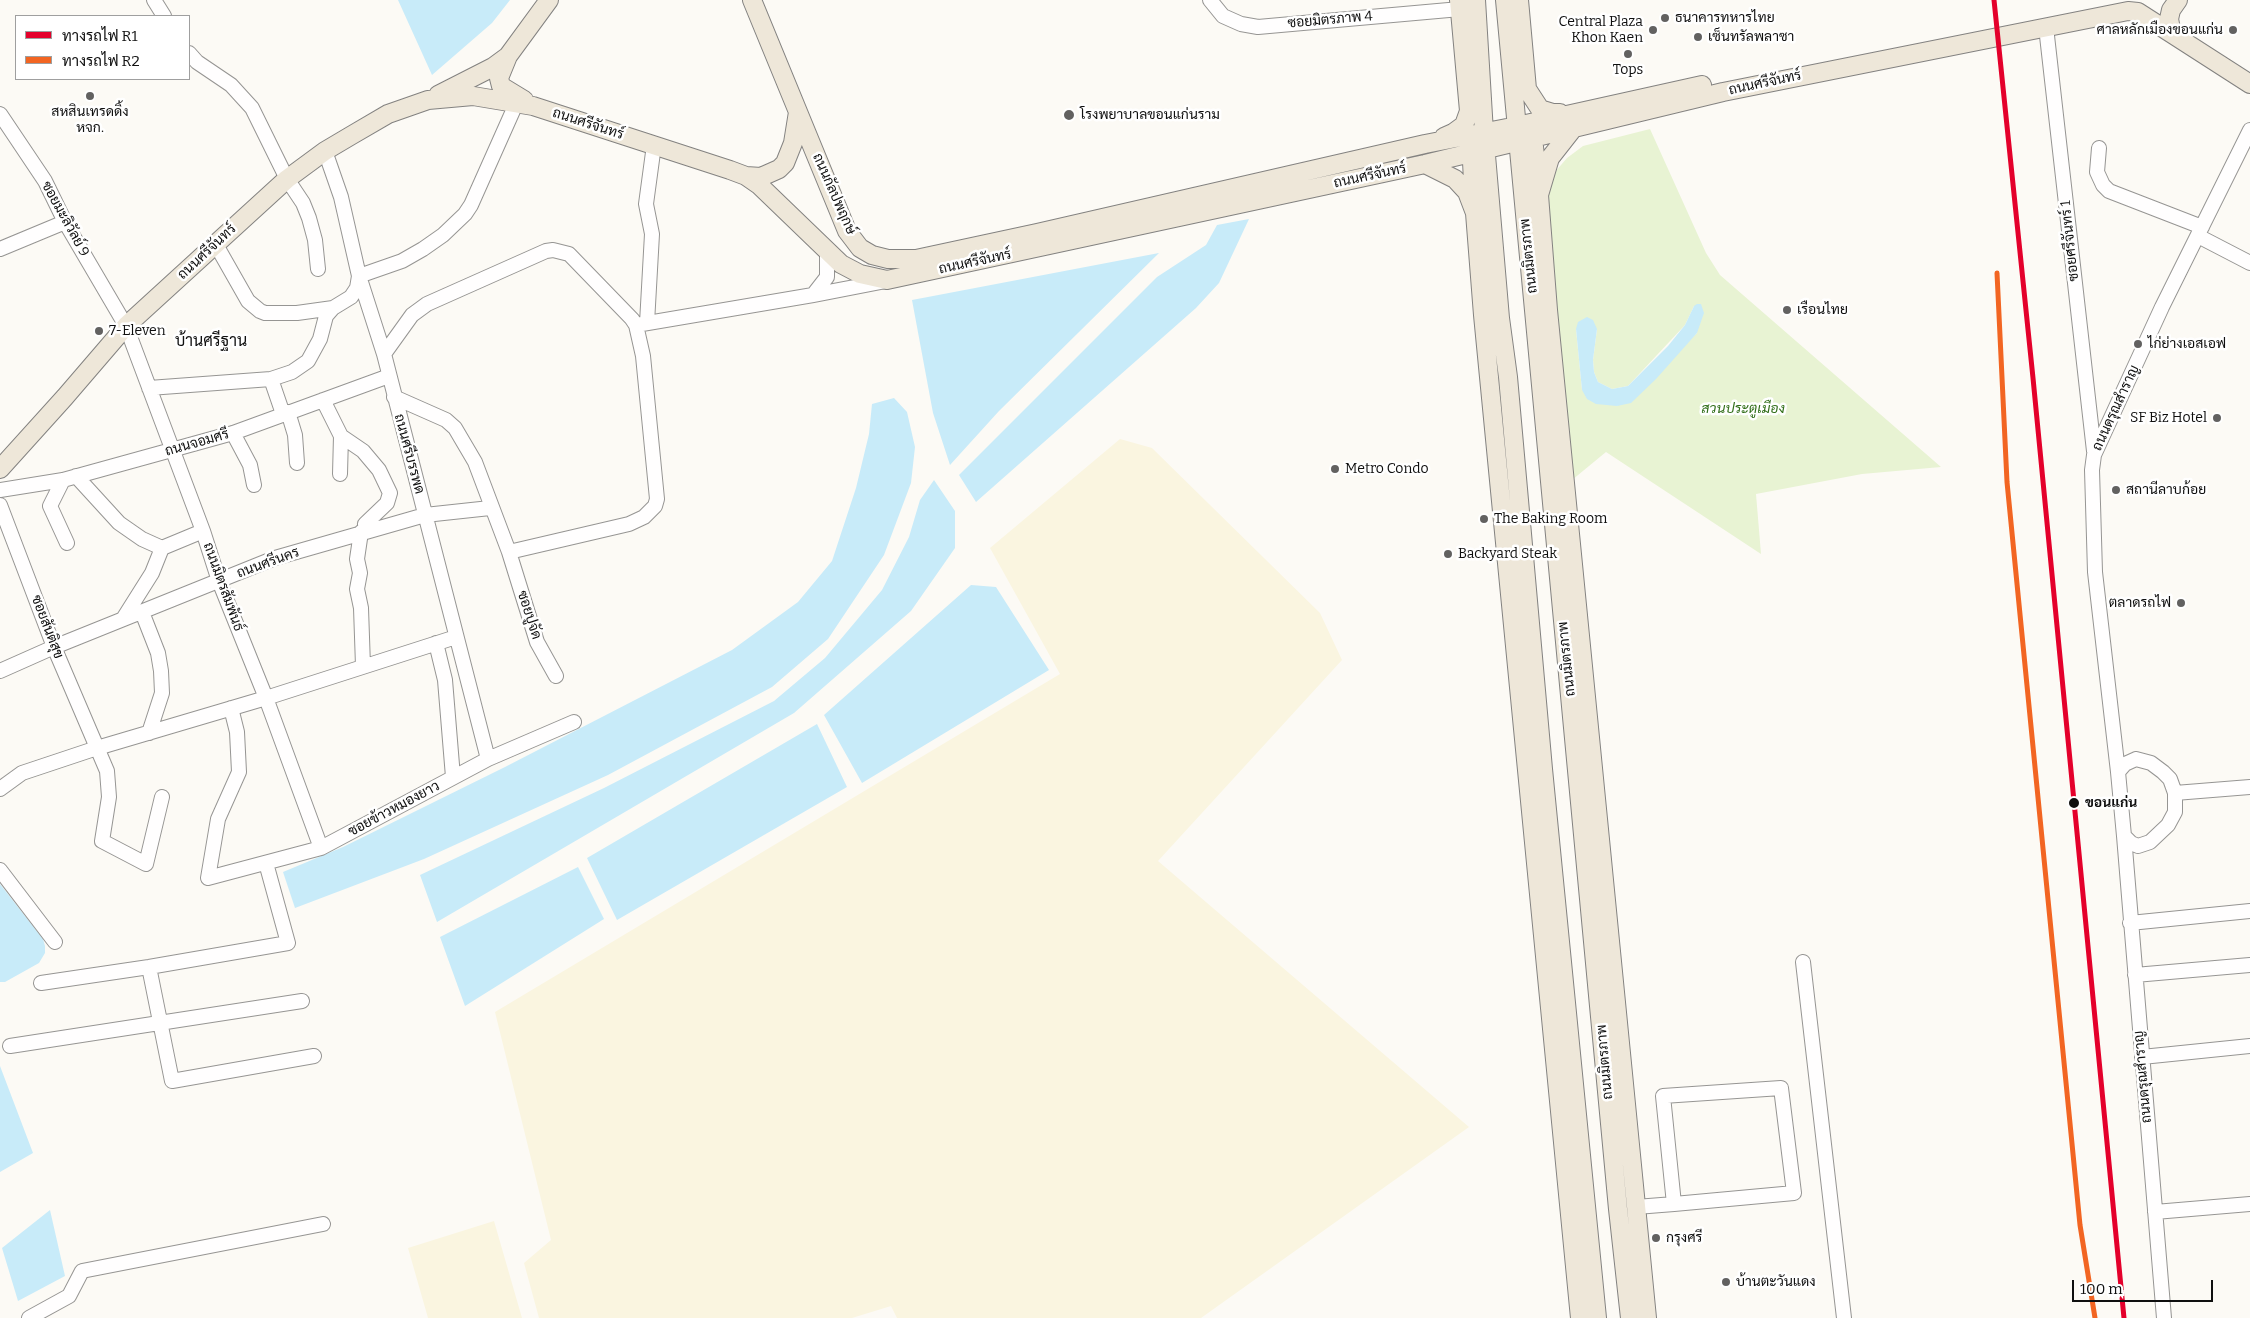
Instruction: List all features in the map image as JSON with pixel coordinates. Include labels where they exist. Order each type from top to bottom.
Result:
[{"type":"main road","points":[[524,105],[501,86],[499,78],[508,56],[548,0]]},
{"type":"main road","name":"ถนนกัลปพฤกษ์","points":[[752,0],[848,231],[860,248],[888,259]]},
{"type":"main road","points":[[1476,0],[1478,142],[1474,213],[1482,315],[1580,1318]]},
{"type":"main road","name":"ถนนมิตรภาพ","points":[[1505,0],[1525,133],[1540,369],[1618,1209],[1630,1318]]},
{"type":"main road","points":[[1519,0],[1527,89],[1525,133],[1540,195],[1549,317],[1540,369]]},
{"type":"main road","points":[[2178,0],[2171,10],[2169,19],[2171,29],[2182,41]]},
{"type":"main road","points":[[1459,4],[1469,111],[1478,142],[1508,377],[1524,564],[1597,1318]]},
{"type":"main road","points":[[2123,7],[2138,12],[2250,84]]},
{"type":"main road","name":"ถนนศรีจันทร์","points":[[1572,121],[2046,27],[2123,7]]},
{"type":"main road","name":"ถนนศรีจันทร์","points":[[888,259],[916,259],[1425,144],[1478,142],[1525,133],[1572,121],[2123,7]]},
{"type":"main road","points":[[428,100],[492,67],[508,56]]},
{"type":"main road","points":[[1527,89],[1540,109],[1572,121],[1550,158],[1540,195]]},
{"type":"main road","name":"ถนนศรีจันทร์","points":[[0,469],[126,326],[215,242],[287,179],[325,151],[388,114],[428,100],[473,96],[496,98],[654,145],[746,176],[759,186],[828,253],[852,270],[871,278],[887,280],[1425,164],[1478,142]]},
{"type":"main road","points":[[1425,144],[1453,133],[1464,125],[1469,111]]},
{"type":"main road","name":"ถนนกัลปพฤกษ์","points":[[746,176],[761,177],[779,169],[785,164],[793,143],[798,112]]},
{"type":"main road","points":[[1425,164],[1455,179],[1467,192],[1474,213]]},
{"type":"main road","points":[[1482,315],[1508,377]]},
{"type":"main road","name":"ถนนมิตรภาพ","points":[[1549,317],[1647,1318]]},
{"type":"main road","points":[[1509,590],[1524,564]]},
{"type":"main road","points":[[1519,692],[1539,716]]},
{"type":"main road","points":[[1570,692],[1589,715]]},
{"type":"main road","points":[[1584,838],[1598,815]]},
{"type":"main road","points":[[1549,999],[1563,970]]},
{"type":"main road","points":[[1558,1099],[1578,1124]]},
{"type":"street","points":[[154,0],[163,15]]},
{"type":"street","name":"ซอยมิตรภาพ 4","points":[[1210,0],[1223,16],[1241,24],[1258,27],[1459,4]]},
{"type":"street","name":"ซอยศรีจันทร์ 1","points":[[2046,27],[2094,455]]},
{"type":"street","points":[[190,54],[196,62],[231,85],[248,103],[309,218],[315,240],[318,269]]},
{"type":"street","points":[[149,388],[271,379],[292,372],[308,361],[320,339],[326,316],[333,308],[351,297],[359,276],[402,261],[423,249],[443,235],[465,214],[524,105]]},
{"type":"street","name":"ซอยมะลิวัลย์ 9","points":[[0,114],[45,181],[65,222],[126,326]]},
{"type":"street","name":"ถนนดรุณสำราญ","points":[[2118,772],[2095,572],[2092,470],[2094,455],[2250,130]]},
{"type":"street","points":[[509,552],[629,524],[644,517],[655,506],[657,499],[641,324],[652,234],[646,204],[654,145]]},
{"type":"street","points":[[2098,148],[2097,172],[2102,185],[2109,191],[2200,231],[2250,263]]},
{"type":"street","name":"ถนนศรีบรรพด","points":[[325,151],[341,197],[359,276],[384,354],[488,759]]},
{"type":"street","points":[[0,249],[65,222]]},
{"type":"street","points":[[215,242],[248,301],[265,313],[333,308]]},
{"type":"street","points":[[384,354],[412,315],[419,309],[538,255],[554,250],[569,254],[576,259],[632,319],[641,324],[813,295],[887,280]]},
{"type":"street","points":[[813,295],[827,277],[828,253]]},
{"type":"street","name":"ถนนมิตรสัมพันธ์","points":[[126,326],[204,531],[219,581],[266,698],[320,848]]},
{"type":"street","name":"ถนนจอมศรี","points":[[0,490],[70,478],[233,433],[389,376]]},
{"type":"street","points":[[271,379],[295,435],[298,463]]},
{"type":"street","name":"ซอยปูจัด","points":[[394,397],[446,420],[456,428],[474,462],[490,508],[509,552],[537,642],[556,676]]},
{"type":"street","points":[[323,400],[341,436],[340,474]]},
{"type":"street","points":[[233,433],[250,465],[254,485]]},
{"type":"street","points":[[341,436],[363,451],[379,470],[390,493],[388,503],[366,524],[357,559],[360,573],[357,589],[360,608],[362,666]]},
{"type":"street","points":[[67,543],[50,506],[70,478],[119,523],[142,539],[162,548]]},
{"type":"street","name":"ซอยสันติสุข","points":[[0,505],[54,647],[107,771],[109,797],[102,841],[146,864],[162,797]]},
{"type":"street","name":"ถนนศรีนคร","points":[[0,671],[54,647],[276,558],[425,515],[490,508]]},
{"type":"street","points":[[123,619],[152,573],[162,548],[204,531]]},
{"type":"street","points":[[142,612],[158,653],[162,678],[162,693],[149,733]]},
{"type":"street","points":[[0,789],[22,773],[97,748],[266,698],[456,637]]},
{"type":"street","points":[[436,644],[445,680],[453,777]]},
{"type":"street","name":"ซอยข้าวหมองยาว","points":[[231,708],[237,732],[239,772],[218,819],[208,878],[320,848],[488,759],[574,722]]},
{"type":"street","points":[[2115,742],[2124,753],[2151,763],[2163,772],[2170,779],[2175,794],[2175,812],[2168,825],[2136,859],[2128,876]]},
{"type":"street","points":[[2136,759],[2125,764],[2118,772],[2124,836],[2131,843],[2138,846],[2150,842]]},
{"type":"street","points":[[2175,794],[2250,787]]},
{"type":"street","name":"ถนนดรุณสำราญ","points":[[2124,836],[2164,1318]]},
{"type":"street","points":[[41,983],[288,944],[266,863]]},
{"type":"street","points":[[0,870],[55,942]]},
{"type":"street","points":[[2130,923],[2250,911]]},
{"type":"street","points":[[1802,962],[1844,1318]]},
{"type":"street","points":[[2135,975],[2250,964]]},
{"type":"street","points":[[149,967],[172,1081],[314,1056]]},
{"type":"street","points":[[10,1046],[302,1001]]},
{"type":"street","points":[[2142,1056],[2250,1046]]},
{"type":"street","points":[[1636,1207],[1674,1204],[1794,1193],[1781,1088],[1663,1096],[1674,1204]]},
{"type":"street","points":[[2155,1212],[2250,1204]]},
{"type":"street","points":[[29,1318],[69,1296],[82,1271],[323,1224]]},
{"type":"shaded area","points":[[1120,439],[1152,448],[1320,613],[1342,660],[1158,861],[1469,1127],[1201,1318],[897,1318],[891,1306],[852,1318],[539,1318],[524,1263],[551,1240],[495,1012],[1060,674],[990,548]]},
{"type":"shaded area","points":[[494,1221],[522,1318],[428,1318],[408,1248]]},
{"type":"green space","name":"สวนประตูเมือง","points":[[1650,129],[1706,253],[1720,275],[1941,467],[1862,474],[1756,494],[1761,554],[1606,452],[1572,480],[1546,198],[1555,172],[1567,158],[1583,146]],"holes":[[[1694,306],[1697,333],[1617,406],[1582,390],[1576,329],[1597,329],[1593,360],[1594,372],[1598,382],[1612,389],[1628,386],[1685,325]]]},
{"type":"water","points":[[398,0],[510,0],[492,23],[432,75]]},
{"type":"water","points":[[1249,219],[1219,283],[1196,308],[976,502],[959,475],[1157,277],[1206,245],[1217,225]]},
{"type":"water","points":[[1159,253],[999,411],[950,465],[933,413],[912,300]]},
{"type":"water","points":[[1701,304],[1704,313],[1697,333],[1656,379],[1631,403],[1617,406],[1596,404],[1587,399],[1582,390],[1576,329],[1578,322],[1587,317],[1593,320],[1597,329],[1593,360],[1594,372],[1598,382],[1612,389],[1628,386],[1668,346],[1685,325],[1694,306]]},
{"type":"water","points":[[894,398],[907,412],[915,447],[911,483],[884,555],[828,639],[772,687],[608,775],[424,859],[295,908],[283,872],[343,847],[505,767],[732,650],[798,602],[832,561],[856,488],[869,434],[872,404]]},
{"type":"water","points":[[934,480],[955,511],[955,548],[911,611],[794,713],[437,922],[420,875],[604,788],[774,701],[825,658],[882,590],[909,537],[920,500]]},
{"type":"water","points":[[971,585],[996,587],[1049,670],[862,783],[824,715]]},
{"type":"water","points":[[817,724],[847,787],[617,920],[587,858]]},
{"type":"water","points":[[578,867],[604,919],[465,1006],[440,937]]},
{"type":"water","points":[[0,884],[43,939],[45,946],[45,953],[39,963],[5,982],[0,982]]},
{"type":"water","points":[[0,1066],[33,1153],[0,1172]]},
{"type":"water","points":[[50,1210],[65,1276],[18,1301],[2,1248]]},
{"type":"rail line","name":"R1","points":[[1994,0],[2033,378],[2124,1318]]},
{"type":"rail line","name":"R2","points":[[1997,273],[2007,482],[2080,1225],[2095,1318]]},
{"type":"place","name":"ธนาคารทหารไทย","points":[[1665,18]]},
{"type":"place","name":"Central Plaza Khon Kaen","points":[[1653,30]]},
{"type":"place","name":"ศาลหลักเมืองขอนแก่น","points":[[2233,30]]},
{"type":"place","name":"เซ็นทรัลพลาซา","points":[[1698,37]]},
{"type":"place","name":"Tops","points":[[1628,54]]},
{"type":"place","name":"สหสินเทรดดิ้ง หจก.","points":[[90,96]]},
{"type":"place","name":"โรงพยาบาลขอนแก่นราม","points":[[1069,115]]},
{"type":"place","name":"เรือนไทย","points":[[1787,310]]},
{"type":"place","name":"7-Eleven","points":[[99,331]]},
{"type":"place","name":"ไก่ย่างเอสเอฟ","points":[[2138,344]]},
{"type":"place","name":"SF Biz Hotel","points":[[2217,418]]},
{"type":"place","name":"Metro Condo","points":[[1335,469]]},
{"type":"place","name":"สถานีลาบก้อย","points":[[2116,490]]},
{"type":"place","name":"The Baking Room","points":[[1484,519]]},
{"type":"place","name":"Backyard Steak","points":[[1448,554]]},
{"type":"place","name":"ตลาดรถไฟ","points":[[2181,603]]},
{"type":"place","name":"ขอนแก่น","points":[[2074,803]]},
{"type":"place","name":"กรุงศรี","points":[[1656,1238]]},
{"type":"place","name":"บ้านตะวันแดง","points":[[1726,1282]]},
{"type":"district","name":"บ้านศรีฐาน","points":[[211,342]]}]
